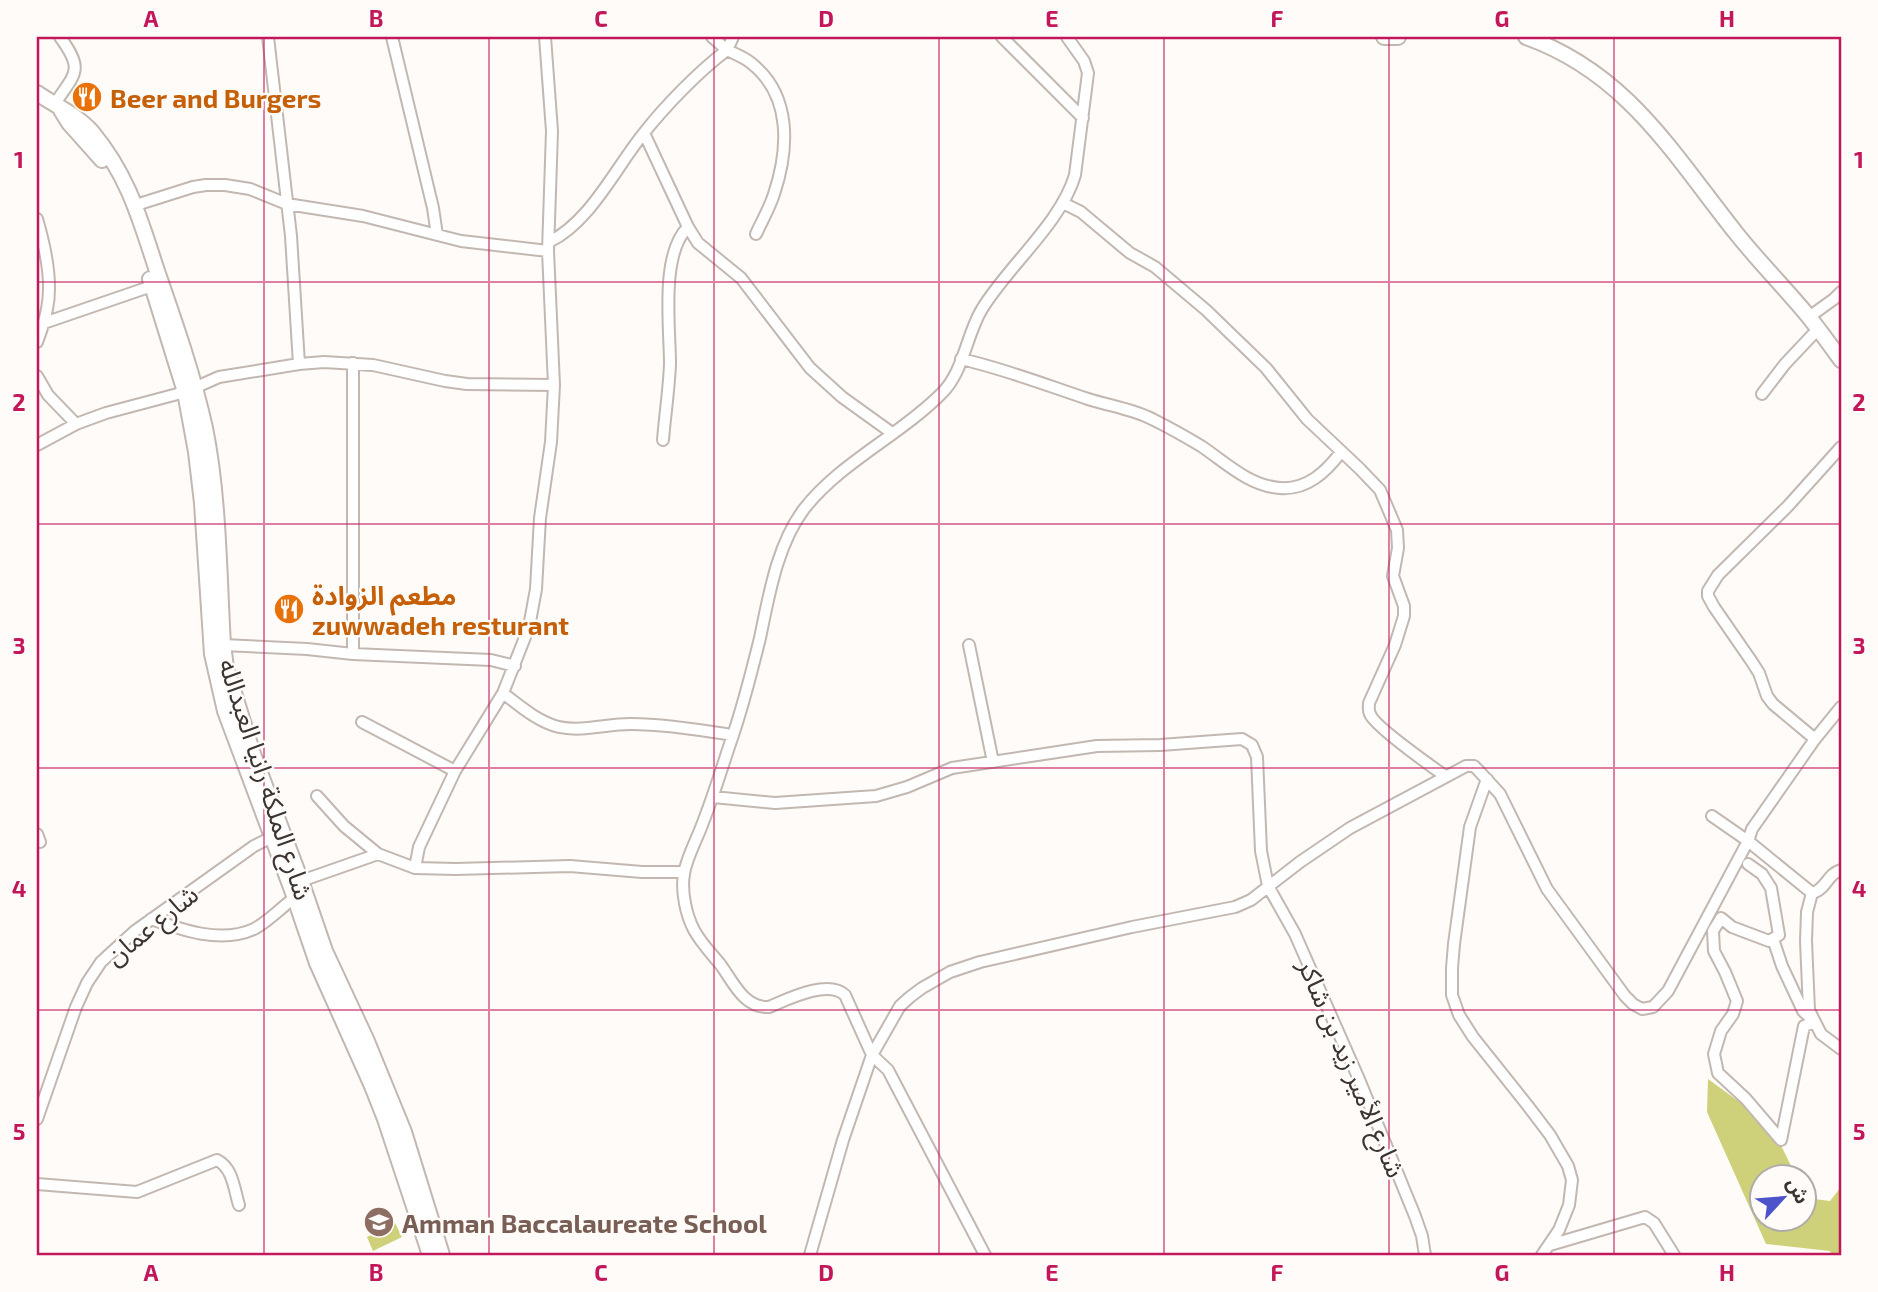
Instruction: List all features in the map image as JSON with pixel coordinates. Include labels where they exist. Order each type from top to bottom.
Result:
[{"type":"main road","points":[[1384,37],[1398,37]]},
{"type":"main road","points":[[1526,37],[1558,50],[1583,65],[1639,111],[1667,142],[1737,234],[1814,323],[1841,360]]},
{"type":"main road","name":"شارع الملكة رانيا العبدالله","points":[[37,93],[75,115],[105,148],[136,205],[187,358],[202,503],[212,654],[225,711],[317,963],[372,1086],[429,1255]]},
{"type":"main road","name":"شارع الملكة رانيا العبدالله","points":[[57,107],[106,165],[115,181],[127,208],[152,286],[205,430],[214,491],[223,646],[233,692],[325,951],[366,1039],[404,1132],[442,1255]]},
{"type":"street","points":[[57,107],[76,65],[60,37]]},
{"type":"street","points":[[268,37],[291,236],[299,364]]},
{"type":"street","points":[[393,37],[437,235]]},
{"type":"street","points":[[415,867],[419,847],[455,771],[503,693],[515,666],[529,627],[536,589],[540,518],[551,443],[554,386],[548,247],[552,131],[545,37]]},
{"type":"street","points":[[712,37],[727,50],[749,61],[762,73],[773,86],[785,122],[780,175],[774,197],[756,233]]},
{"type":"street","points":[[136,205],[206,185],[250,188],[287,204],[363,216],[461,241],[548,247],[585,213],[644,133],[706,66],[727,50],[733,37]]},
{"type":"street","points":[[1002,37],[1083,118]]},
{"type":"street","points":[[985,1255],[888,1070],[872,1055],[845,995],[836,989],[824,988],[762,1007],[743,996],[694,929],[686,905],[684,872],[733,735],[751,674],[779,557],[802,512],[823,486],[944,392],[954,376],[975,320],[986,302],[1063,203],[1072,186],[1088,73],[1084,61],[1068,37]]},
{"type":"street","points":[[644,133],[698,243],[741,278],[817,375],[842,397],[892,433]]},
{"type":"street","points":[[1063,203],[1081,212],[1130,253],[1155,267],[1206,310],[1266,368],[1307,419],[1380,490],[1395,521],[1398,535],[1393,576],[1404,606],[1404,619],[1369,703],[1370,715],[1385,730],[1445,776]]},
{"type":"street","points":[[37,219],[47,273],[48,307],[37,342]]},
{"type":"street","points":[[663,440],[670,366],[669,288],[677,242],[688,227]]},
{"type":"street","points":[[44,323],[152,286]]},
{"type":"street","points":[[1762,394],[1814,323],[1841,292]]},
{"type":"street","points":[[961,359],[999,367],[1088,399],[1142,414],[1262,485],[1282,489],[1299,486],[1324,472],[1341,452]]},
{"type":"street","points":[[37,445],[76,424],[190,390],[219,377],[299,364],[353,363],[467,384],[554,386]]},
{"type":"street","points":[[353,363],[353,654]]},
{"type":"street","points":[[37,376],[48,395],[76,424]]},
{"type":"street","points":[[1815,739],[1767,696],[1759,673],[1714,607],[1709,592],[1718,575],[1841,447]]},
{"type":"street","points":[[713,797],[775,803],[876,796],[907,787],[952,768],[993,762],[969,645]]},
{"type":"street","points":[[223,646],[491,660],[515,666]]},
{"type":"street","points":[[503,693],[535,716],[568,729],[628,724],[672,726],[733,735]]},
{"type":"street","points":[[811,1254],[843,1140],[872,1055],[900,1006],[922,988],[950,972],[1014,954],[1235,907],[1251,900],[1350,828],[1459,768],[1470,765],[1496,789],[1547,889],[1625,996],[1642,1009],[1653,1007],[1668,991],[1752,829],[1815,739],[1841,707]]},
{"type":"street","points":[[362,722],[455,771]]},
{"type":"street","name":"شارع الأمير زيد بن شاكر","points":[[993,762],[1097,746],[1160,745],[1231,739],[1246,740],[1252,745],[1257,757],[1261,851],[1268,886],[1296,934],[1362,1087],[1415,1216],[1426,1255]]},
{"type":"street","points":[[1487,779],[1470,827],[1454,944],[1452,995],[1459,1015],[1473,1037],[1550,1135],[1568,1166],[1572,1180],[1569,1205],[1559,1230],[1542,1255]]},
{"type":"street","points":[[317,796],[344,826],[378,854],[415,867],[456,869],[570,866],[642,872],[684,872]]},
{"type":"street","points":[[1712,816],[1748,841],[1812,893],[1818,892],[1834,873],[1841,870]]},
{"type":"street","name":"شارع عمان","points":[[37,1119],[42,1088],[87,983],[101,962],[151,919],[254,846],[272,837]]},
{"type":"street","points":[[301,881],[378,854]]},
{"type":"street","points":[[1748,864],[1762,874],[1771,888],[1779,935],[1769,941],[1732,928],[1721,918],[1713,931],[1714,951],[1737,1001],[1733,1014],[1721,1031],[1714,1054],[1718,1073],[1746,1099],[1780,1140],[1804,1026],[1815,1023]]},
{"type":"street","points":[[1812,893],[1807,912],[1806,941],[1809,1010],[1821,1034],[1841,1049]]},
{"type":"street","points":[[151,919],[200,934],[237,934],[256,928],[289,902]]},
{"type":"street","points":[[1773,939],[1803,1011],[1815,1023]]},
{"type":"street","points":[[37,1184],[137,1192],[217,1160],[225,1164],[230,1172],[239,1205]]},
{"type":"street","points":[[1550,1245],[1646,1217],[1654,1223],[1674,1255]]},
{"type":"green space","points":[[1708,1079],[1771,1125],[1789,1162],[1748,1162],[1748,1204],[1707,1112]]},
{"type":"green space","points":[[1841,1187],[1841,1255],[1832,1255],[1830,1251],[1766,1244],[1761,1232],[1818,1232],[1818,1200],[1830,1201]]},
{"type":"green space","points":[[395,1223],[402,1237],[373,1251],[367,1237]]},
{"type":"place","name":"Beer and Burgers","points":[[87,97]]},
{"type":"place","name":"مطعم الزوادة zuwwadeh resturant","points":[[289,609]]},
{"type":"place","name":"Amman Baccalaureate School","points":[[379,1222]]}]
